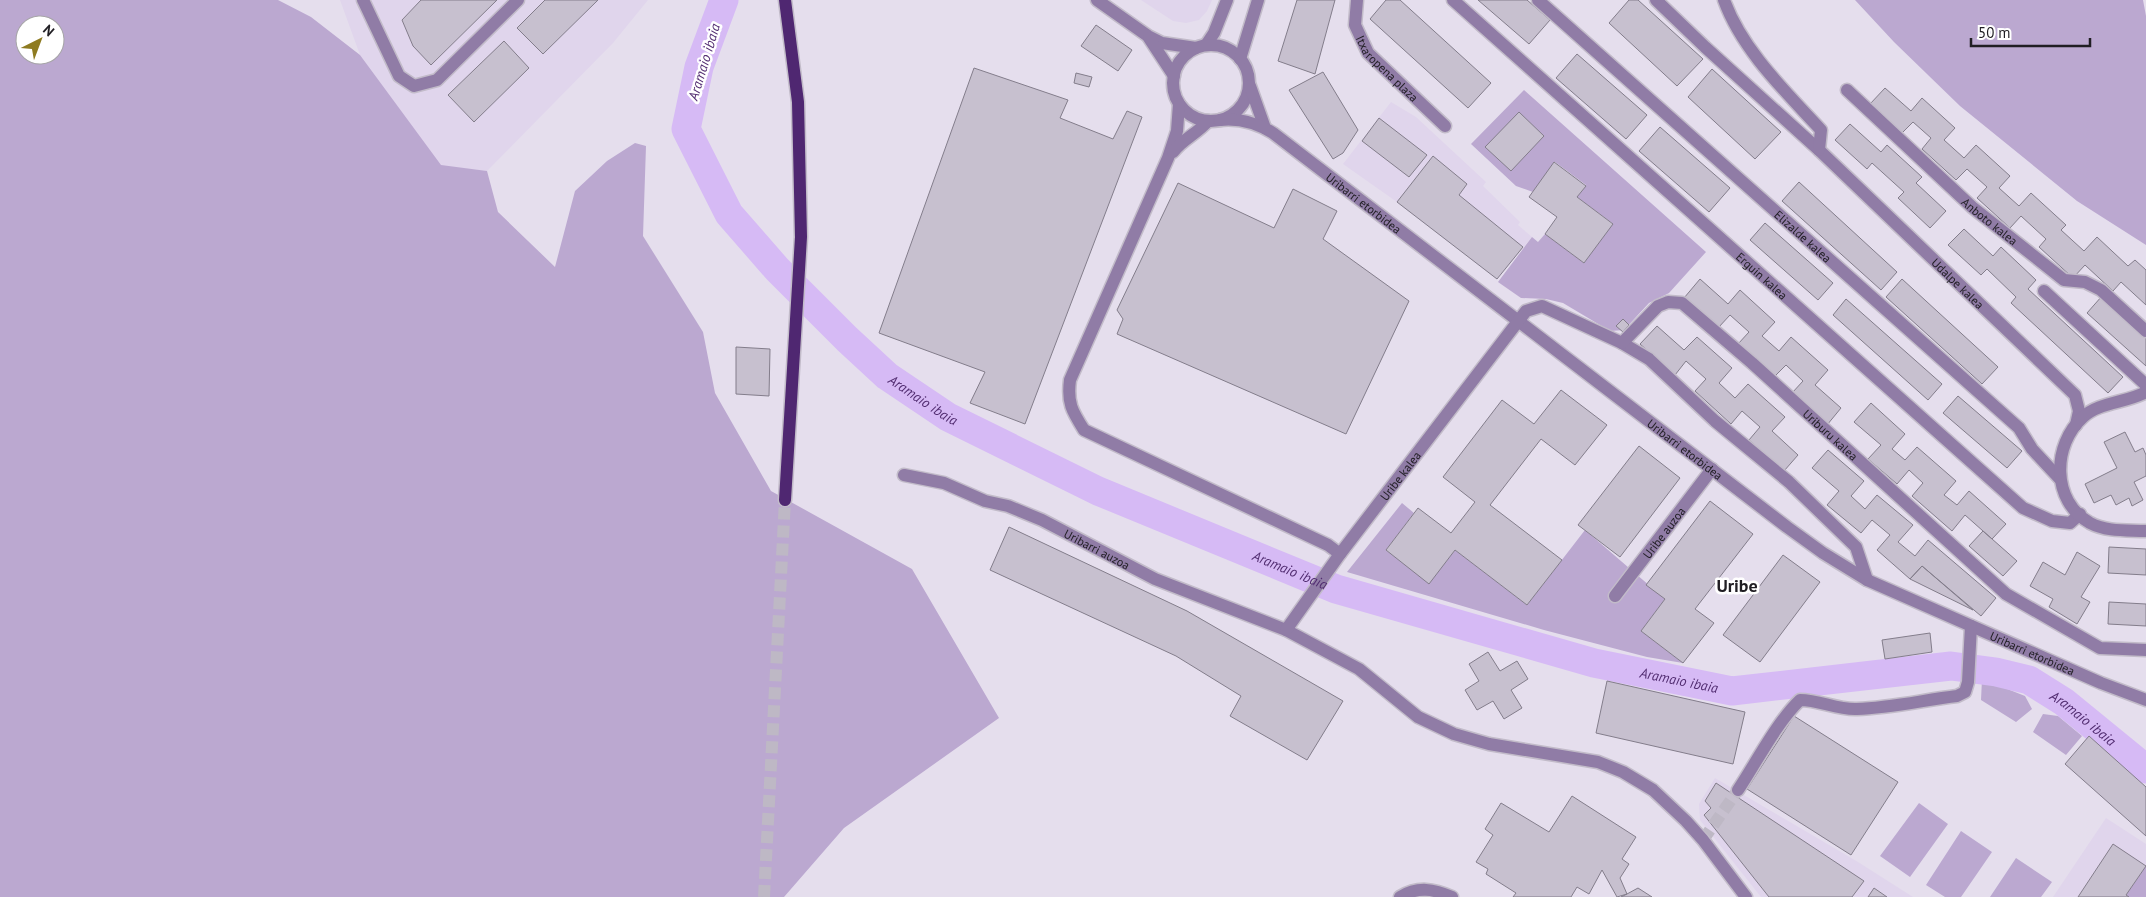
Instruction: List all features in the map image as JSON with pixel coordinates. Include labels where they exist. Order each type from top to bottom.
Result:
[{"type":"main road","points":[[785,0],[798,102],[801,237],[785,500]]},
{"type":"street","points":[[363,0],[398,76],[414,86],[436,80],[518,0]]},
{"type":"street","points":[[1097,0],[1148,36],[1162,43],[1201,47],[1219,46],[1231,50],[1240,58],[1245,66],[1257,111],[1265,128]]},
{"type":"street","points":[[1227,0],[1214,33],[1201,47],[1186,55],[1178,64],[1173,86],[1179,104],[1177,131],[1168,158],[1070,380],[1068,395],[1072,411],[1084,430],[1331,547],[1340,554]]},
{"type":"street","points":[[1240,58],[1258,0]]},
{"type":"street","name":"Itxaropena plaza","points":[[1357,0],[1355,24],[1358,35],[1368,53],[1445,126]]},
{"type":"street","name":"Erguin kalea","points":[[1453,0],[2023,508],[2052,521],[2070,523],[2080,514]]},
{"type":"street","name":"Elizalde kalea","points":[[1538,0],[2019,428],[2032,448],[2059,478],[2064,493],[2080,514]]},
{"type":"street","name":"Udalpe kalea","points":[[1656,0],[1819,150],[2075,395],[2079,411],[2076,424]]},
{"type":"street","points":[[1724,0],[1728,13],[1750,46],[1788,95],[1820,130],[1819,150]]},
{"type":"street","points":[[1148,36],[1174,76]]},
{"type":"street","points":[[1168,158],[1180,144],[1202,128],[1214,120],[1232,115],[1241,107],[1247,96],[1249,84]]},
{"type":"street","name":"Anboto kalea","points":[[1847,90],[1972,206],[2064,280],[2084,282],[2101,290],[2146,331]]},
{"type":"street","points":[[1179,104],[1197,118],[1214,120],[1236,119],[1265,128]]},
{"type":"street","name":"Uribarri etorbidea","points":[[1265,128],[1823,553],[1867,580],[2100,683],[2146,700]]},
{"type":"street","points":[[2044,291],[2146,385]]},
{"type":"street","name":"Uriburu kalea","points":[[1622,343],[1658,306],[1668,302],[1682,303],[1759,370],[2006,594],[2100,648],[2146,650]]},
{"type":"street","points":[[1518,321],[1526,311],[1542,306],[1622,343],[1649,359],[1715,421],[1789,482],[1824,515],[1856,548],[1867,580]]},
{"type":"street","name":"Uribe kalea","points":[[1286,630],[1340,554],[1518,321]]},
{"type":"street","points":[[2059,478],[2067,438],[2076,424],[2092,410],[2146,392]]},
{"type":"street","name":"Uribe auzoa","points":[[1615,596],[1712,469]]},
{"type":"street","name":"Uribarri auzoa","points":[[904,475],[944,483],[985,500],[1008,506],[1042,520],[1155,579],[1286,630],[1359,669],[1418,717],[1454,734],[1489,744],[1598,762],[1623,772],[1653,790],[1686,821],[1703,840],[1746,897]]},
{"type":"street","points":[[2080,514],[2089,522],[2105,529],[2146,531]]},
{"type":"street","points":[[1738,790],[1792,707],[1800,700],[1814,700],[1834,708],[1856,709],[1957,696],[1965,692],[1968,682],[1968,653],[1971,626]]},
{"type":"street","points":[[1400,897],[1411,890],[1426,890],[1452,897]]},
{"type":"shaded area","points":[[0,0],[278,0],[311,17],[360,55],[441,165],[487,171],[498,212],[555,267],[575,191],[607,161],[635,143],[646,146],[643,236],[703,332],[715,393],[771,491],[912,569],[999,718],[844,828],[784,897],[0,897]]},
{"type":"shaded area","points":[[340,0],[648,0],[613,43],[487,171],[441,166],[360,55]]},
{"type":"shaded area","points":[[1141,0],[1212,0],[1207,11],[1199,20],[1186,23],[1173,21]]},
{"type":"shaded area","points":[[1855,0],[2143,0],[2146,16],[2146,245],[2077,201],[1960,106],[1894,42]]},
{"type":"shaded area","points":[[1524,90],[1706,252],[1669,293],[1649,303],[1624,330],[1610,331],[1563,303],[1546,299],[1521,298],[1498,282],[1532,237],[1538,242],[1545,234],[1584,263],[1612,223],[1577,197],[1586,185],[1555,162],[1533,192],[1516,186],[1471,144]]},
{"type":"shaded area","points":[[1391,102],[1416,117],[1486,182],[1483,186],[1520,222],[1518,225],[1532,237],[1497,279],[1397,202],[1343,164]]},
{"type":"shaded area","points":[[1402,503],[1414,513],[1386,550],[1429,583],[1455,550],[1527,605],[1585,530],[1665,599],[1641,631],[1683,663],[1647,657],[1544,630],[1347,572]]},
{"type":"shaded area","points":[[1982,679],[2025,696],[2032,709],[2016,722],[1981,700]]},
{"type":"shaded area","points":[[2043,714],[2058,716],[2082,736],[2066,755],[2033,732]]},
{"type":"shaded area","points":[[1715,778],[1858,862],[1913,897],[1761,897],[1700,820],[1699,804]]},
{"type":"shaded area","points":[[1919,803],[1948,824],[1910,877],[1880,856]]},
{"type":"shaded area","points":[[2106,818],[2146,844],[2146,897],[2053,897]]},
{"type":"shaded area","points":[[1961,831],[1992,852],[1961,897],[1945,897],[1926,885]]},
{"type":"shaded area","points":[[2016,858],[2052,882],[2041,897],[1990,897]]},
{"type":"shaded area","points":[[2146,866],[2146,897],[2129,897],[2126,895]]},
{"type":"building","points":[[421,0],[497,0],[431,65],[413,46],[402,20]]},
{"type":"building","points":[[545,0],[598,0],[543,54],[517,28]]},
{"type":"building","points":[[1297,0],[1335,0],[1315,74],[1278,61]]},
{"type":"building","points":[[1386,0],[1400,0],[1491,83],[1468,108],[1370,19]]},
{"type":"building","points":[[1478,0],[1527,0],[1550,20],[1529,44]]},
{"type":"building","points":[[1629,0],[1638,0],[1703,59],[1677,86],[1609,23]]},
{"type":"building","points":[[1096,25],[1132,50],[1118,71],[1081,46]]},
{"type":"building","points":[[504,41],[529,68],[474,122],[448,95]]},
{"type":"building","points":[[1577,54],[1647,115],[1626,139],[1556,78]]},
{"type":"building","points":[[974,68],[1068,100],[1060,118],[1113,139],[1127,111],[1142,117],[1025,424],[970,403],[985,372],[879,333]]},
{"type":"building","points":[[1712,69],[1781,132],[1755,159],[1688,97]]},
{"type":"building","points":[[1323,72],[1358,130],[1343,153],[1333,159],[1289,90]]},
{"type":"building","points":[[1076,73],[1092,77],[1089,87],[1074,83]]},
{"type":"building","points":[[1885,88],[1911,111],[1922,98],[1955,128],[1944,140],[1964,158],[1976,145],[2010,176],[1999,188],[2019,206],[2031,193],[2066,225],[2061,230],[2084,251],[2097,237],[2128,266],[2135,260],[2146,270],[2146,305],[2121,282],[2113,291],[2085,265],[2073,278],[2039,247],[2046,239],[2021,216],[2010,228],[1977,198],[1987,187],[1967,169],[1956,180],[1922,149],[1931,138],[1913,122],[1902,133],[1870,104]]},
{"type":"building","points":[[1519,112],[1544,136],[1511,171],[1485,147]]},
{"type":"building","points":[[1379,118],[1427,155],[1409,177],[1362,141]]},
{"type":"building","points":[[1850,124],[1881,152],[1887,145],[1922,177],[1916,183],[1946,211],[1930,228],[1898,198],[1904,192],[1872,163],[1867,169],[1835,140]]},
{"type":"building","points":[[1660,127],[1730,188],[1709,212],[1639,151]]},
{"type":"building","points":[[1433,156],[1467,184],[1459,195],[1523,247],[1497,279],[1397,202]]},
{"type":"building","points":[[1554,162],[1586,186],[1577,197],[1613,224],[1584,263],[1545,234],[1557,217],[1529,197]]},
{"type":"building","points":[[1799,182],[1897,272],[1881,290],[1782,201]]},
{"type":"building","points":[[1178,183],[1274,228],[1293,189],[1337,211],[1323,239],[1409,301],[1346,434],[1117,334],[1123,319],[1117,310]]},
{"type":"building","points":[[1765,223],[1833,283],[1818,300],[1750,240]]},
{"type":"building","points":[[1964,229],[1993,256],[2001,247],[2036,280],[2028,289],[2123,377],[2108,393],[2011,303],[2016,297],[1987,269],[1981,275],[1948,245]]},
{"type":"building","points":[[1700,279],[1728,304],[1740,290],[1775,322],[1762,336],[1779,351],[1791,337],[1828,370],[1815,385],[1841,408],[1827,425],[1792,393],[1803,381],[1786,365],[1774,377],[1738,344],[1749,332],[1730,315],[1718,328],[1684,298]]},
{"type":"building","points":[[1902,279],[1998,367],[1982,384],[1886,297]]},
{"type":"building","points":[[2102,296],[2146,336],[2146,366],[2087,313]]},
{"type":"building","points":[[1846,299],[1942,384],[1928,400],[1833,315]]},
{"type":"building","points":[[1623,319],[1629,325],[1623,332],[1616,326]]},
{"type":"building","points":[[1657,326],[1684,350],[1697,337],[1732,368],[1719,383],[1735,398],[1748,384],[1785,417],[1772,431],[1798,455],[1784,471],[1749,440],[1760,427],[1742,411],[1731,424],[1695,391],[1706,379],[1686,361],[1675,375],[1640,344]]},
{"type":"building","points":[[736,347],[770,349],[769,396],[736,394]]},
{"type":"building","points":[[1561,390],[1607,425],[1575,465],[1541,439],[1490,505],[1562,560],[1527,605],[1455,550],[1429,584],[1386,550],[1418,508],[1451,533],[1475,502],[1443,477],[1502,400],[1534,424]]},
{"type":"building","points":[[1958,396],[2022,451],[2007,468],[1943,413]]},
{"type":"building","points":[[1871,403],[1905,434],[1892,449],[1905,460],[1917,447],[1956,481],[1944,495],[1957,505],[1969,491],[2006,524],[1992,539],[1965,515],[1952,531],[1912,496],[1923,483],[1909,470],[1897,484],[1868,459],[1881,445],[1854,422]]},
{"type":"building","points":[[2125,432],[2135,452],[2143,448],[2146,455],[2146,476],[2134,482],[2143,500],[2132,506],[2129,498],[2116,505],[2111,495],[2094,503],[2085,484],[2117,468],[2104,442]]},
{"type":"building","points":[[1639,446],[1680,478],[1620,557],[1578,525]]},
{"type":"building","points":[[1828,450],[1864,481],[1851,496],[1865,509],[1877,495],[1913,525],[1898,542],[1915,556],[1928,540],[1996,598],[1981,616],[1922,566],[1910,579],[1877,550],[1890,535],[1872,520],[1861,533],[1827,505],[1839,491],[1812,468]]},
{"type":"building","points":[[1710,501],[1753,534],[1695,609],[1714,623],[1683,663],[1641,631],[1665,599],[1646,585]]},
{"type":"building","points":[[1009,527],[1187,611],[1343,701],[1307,760],[1230,716],[1241,696],[1176,656],[990,570]]},
{"type":"building","points":[[1983,531],[2017,561],[2003,576],[1969,546]]},
{"type":"building","points":[[2109,547],[2146,549],[2146,575],[2108,573]]},
{"type":"building","points":[[2077,552],[2100,566],[2081,597],[2090,602],[2077,624],[2049,607],[2053,599],[2030,586],[2043,562],[2065,575]]},
{"type":"building","points":[[1783,555],[1820,582],[1760,662],[1723,635]]},
{"type":"building","points":[[1922,566],[1973,610],[1910,579]]},
{"type":"building","points":[[2109,602],[2146,604],[2146,626],[2108,624]]},
{"type":"building","points":[[1930,633],[1932,652],[1885,659],[1882,640]]},
{"type":"building","points":[[1488,652],[1500,671],[1517,661],[1528,679],[1511,690],[1522,708],[1504,719],[1493,701],[1477,710],[1465,690],[1479,681],[1469,664]]},
{"type":"building","points":[[1607,681],[1745,712],[1733,764],[1596,733]]},
{"type":"building","points":[[1794,716],[1898,782],[1851,855],[1747,789]]},
{"type":"building","points":[[2089,736],[2146,787],[2146,836],[2065,764]]},
{"type":"building","points":[[1716,783],[1864,881],[1852,897],[1769,897],[1704,815],[1711,808],[1705,801]]},
{"type":"building","points":[[1572,796],[1636,837],[1622,859],[1629,864],[1620,878],[1627,894],[1617,897],[1602,870],[1589,894],[1577,887],[1571,897],[1513,897],[1516,893],[1486,874],[1488,869],[1476,862],[1493,835],[1485,829],[1501,803],[1549,832]]},
{"type":"building","points":[[2113,844],[2146,866],[2126,895],[2129,897],[2078,897]]},
{"type":"building","points":[[1638,888],[1652,897],[1621,897],[1627,894]]},
{"type":"building","points":[[1874,888],[1887,897],[1868,897]]},
{"type":"waterway","name":"Aramaio ibaia","points":[[724,0],[699,67],[686,129],[729,214],[777,269],[847,339],[887,376],[948,417],[1098,491],[1336,589],[1594,663],[1732,691],[1951,666],[1996,672],[2029,680],[2064,702],[2146,769]]},
{"type":"tunnel","points":[[764,897],[785,500]]},
{"type":"tunnel","points":[[1703,840],[1738,790]]},
{"type":"district","name":"Uribe","points":[[1737,585]]}]
